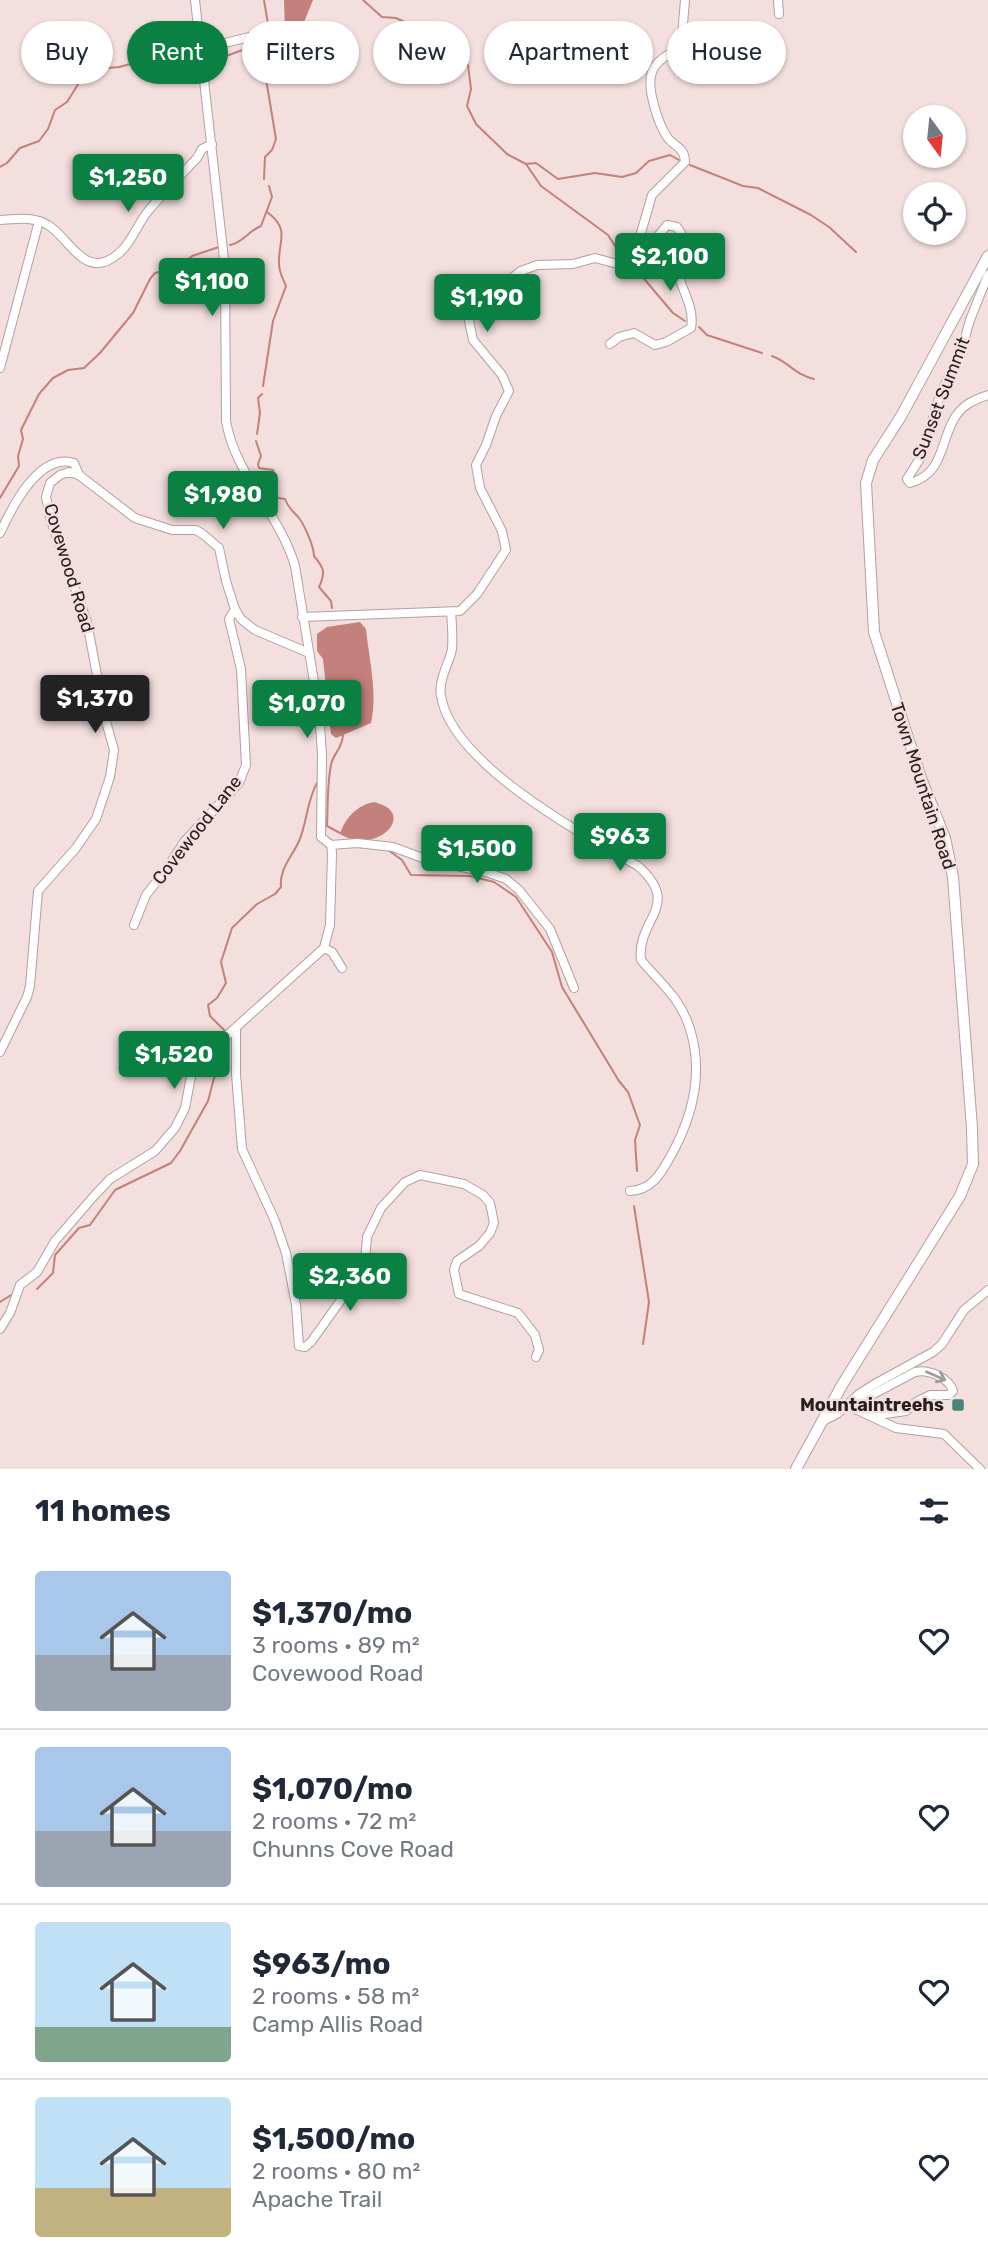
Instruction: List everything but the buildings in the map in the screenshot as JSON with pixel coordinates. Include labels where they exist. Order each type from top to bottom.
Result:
[{"type":"main road","name":"Town Mountain Road","points":[[796,1469],[867,1343],[960,1196],[973,1164],[952,868],[874,632],[866,492],[868,473],[873,460],[900,418],[988,257]]},
{"type":"street","points":[[195,0],[198,21]]},
{"type":"street","points":[[621,265],[634,257],[652,195],[685,162],[684,153],[668,139],[655,111],[651,81],[652,73],[661,59],[681,47],[685,0]]},
{"type":"street","points":[[778,0],[779,14]]},
{"type":"street","points":[[205,84],[225,268],[225,412],[228,433],[243,469],[292,553],[321,738],[321,837],[331,845],[357,843],[393,847],[428,860],[506,879],[519,890],[550,929],[574,988]]},
{"type":"street","points":[[0,220],[39,221],[53,228],[81,258],[96,262],[109,260],[116,257],[128,243],[148,211],[197,158],[202,149],[212,144]]},
{"type":"street","points":[[0,368],[39,221]]},
{"type":"street","points":[[302,617],[460,611],[477,594],[506,550],[502,531],[480,488],[476,465],[509,391],[502,375],[473,340],[469,321],[472,313],[482,301],[521,271],[533,266],[573,264],[595,258],[621,265],[625,269],[642,266],[658,233],[667,225],[677,227],[681,233],[677,259],[679,276],[693,320],[691,328],[655,345],[634,333],[620,337],[610,344]]},
{"type":"street","name":"Sunset Summit","points":[[988,275],[962,348],[940,395],[921,457],[907,479],[910,482],[923,478],[938,461],[952,421],[961,409],[972,400],[988,395]]},
{"type":"street","points":[[0,533],[13,506],[47,465],[64,460],[74,463],[79,475],[135,519],[172,530],[196,530],[204,534],[219,548],[226,580],[241,619],[255,630],[309,653]]},
{"type":"street","name":"Covewood Road","points":[[0,1052],[30,986],[38,891],[76,848],[96,819],[110,777],[114,750],[104,718],[87,622],[51,522],[46,497],[50,483],[60,475],[69,472],[79,475]]},
{"type":"street","name":"Covewood Lane","points":[[134,925],[146,895],[184,842],[239,783],[246,765],[241,668],[229,620],[235,609]]},
{"type":"street","points":[[451,612],[452,649],[441,696],[463,741],[502,778],[527,797],[638,866],[653,879],[656,887],[657,903],[640,947],[641,960],[673,993],[682,1008],[691,1030],[697,1071],[690,1115],[681,1139],[662,1172],[651,1184],[641,1190],[630,1191]]},
{"type":"street","points":[[0,1329],[10,1313],[20,1285],[37,1272],[55,1241],[93,1196],[110,1179],[155,1151],[169,1138],[185,1108],[193,1066],[324,948],[330,925],[333,864],[331,845]]},
{"type":"street","points":[[324,948],[332,952],[342,968]]},
{"type":"street","points":[[236,1029],[242,1149],[286,1253],[294,1294],[299,1346],[305,1347],[310,1342],[361,1272],[367,1237],[381,1208],[405,1182],[420,1175],[464,1184],[487,1198],[493,1213],[493,1228],[479,1246],[457,1261],[454,1270],[457,1289],[464,1297],[519,1313],[535,1335],[539,1350],[536,1357]]},
{"type":"street","points":[[823,1422],[873,1385],[933,1352],[942,1344],[964,1310],[988,1290]]},
{"type":"street","points":[[857,1410],[864,1399],[915,1372],[930,1373],[952,1386],[953,1391],[949,1395],[930,1395],[906,1411],[871,1416]]},
{"type":"street","points":[[847,1405],[896,1428],[944,1434],[980,1469]]},
{"type":"shaded area","points":[[284,0],[313,0],[304,21],[285,21]]},
{"type":"shaded area","points":[[360,622],[366,629],[372,676],[374,700],[371,723],[336,738],[331,734],[323,659],[317,651],[317,634],[327,627]]},
{"type":"shaded area","points":[[374,802],[387,807],[393,815],[393,823],[387,831],[367,840],[353,840],[340,834],[353,813]]},
{"type":"waterway","points":[[264,0],[268,21]]},
{"type":"waterway","points":[[363,0],[382,17],[396,18],[426,32],[468,65],[471,89],[467,106],[476,124],[507,154],[526,164],[541,186],[608,235],[623,258]]},
{"type":"waterway","points":[[228,55],[242,50]]},
{"type":"waterway","points":[[0,167],[20,148],[39,141],[48,129],[55,110],[67,102],[87,70],[127,65]]},
{"type":"waterway","points":[[264,179],[265,157],[272,150],[276,139],[267,84]]},
{"type":"waterway","points":[[526,164],[536,163],[558,179],[595,173],[622,177],[636,173],[649,161],[670,155],[679,160]]},
{"type":"waterway","points":[[690,165],[743,186],[758,188],[811,215],[829,227],[856,252]]},
{"type":"waterway","points":[[230,245],[261,226],[272,197],[269,186]]},
{"type":"waterway","points":[[263,386],[273,321],[286,286],[279,267],[281,230],[279,224],[267,212]]},
{"type":"waterway","points":[[0,498],[19,466],[18,456],[23,439],[21,430],[39,394],[53,378],[68,370],[84,368],[100,353],[133,313],[155,273],[180,267],[192,256],[219,247]]},
{"type":"waterway","points":[[640,274],[673,313],[685,321]]},
{"type":"waterway","points":[[699,327],[707,335],[762,353]]},
{"type":"waterway","points":[[772,356],[802,375],[814,379]]},
{"type":"waterway","points":[[257,434],[260,413],[258,398],[262,394]]},
{"type":"waterway","points":[[256,441],[261,456],[259,468],[273,470],[275,476],[270,486],[278,498],[285,499],[306,531],[314,556],[323,570],[319,587],[331,601],[332,608]]},
{"type":"waterway","points":[[340,833],[327,826],[331,765],[343,735]]},
{"type":"waterway","points":[[224,1030],[210,1016],[208,1005],[217,998],[226,983],[221,962],[232,928],[257,904],[275,894],[281,887],[282,874],[299,841],[317,783]]},
{"type":"waterway","points":[[388,850],[402,860],[411,875],[470,876],[494,882],[516,897],[552,952],[562,987],[628,1092],[640,1125],[635,1140],[637,1171]]},
{"type":"waterway","points":[[37,1289],[53,1273],[55,1255],[79,1228],[90,1225],[115,1190],[171,1163],[208,1101],[222,1048]]},
{"type":"waterway","points":[[634,1206],[649,1302],[643,1344]]},
{"type":"waterway","points":[[0,1302],[13,1294]]},
{"type":"place","name":"Mountaintreehs","points":[[958,1405]]}]
